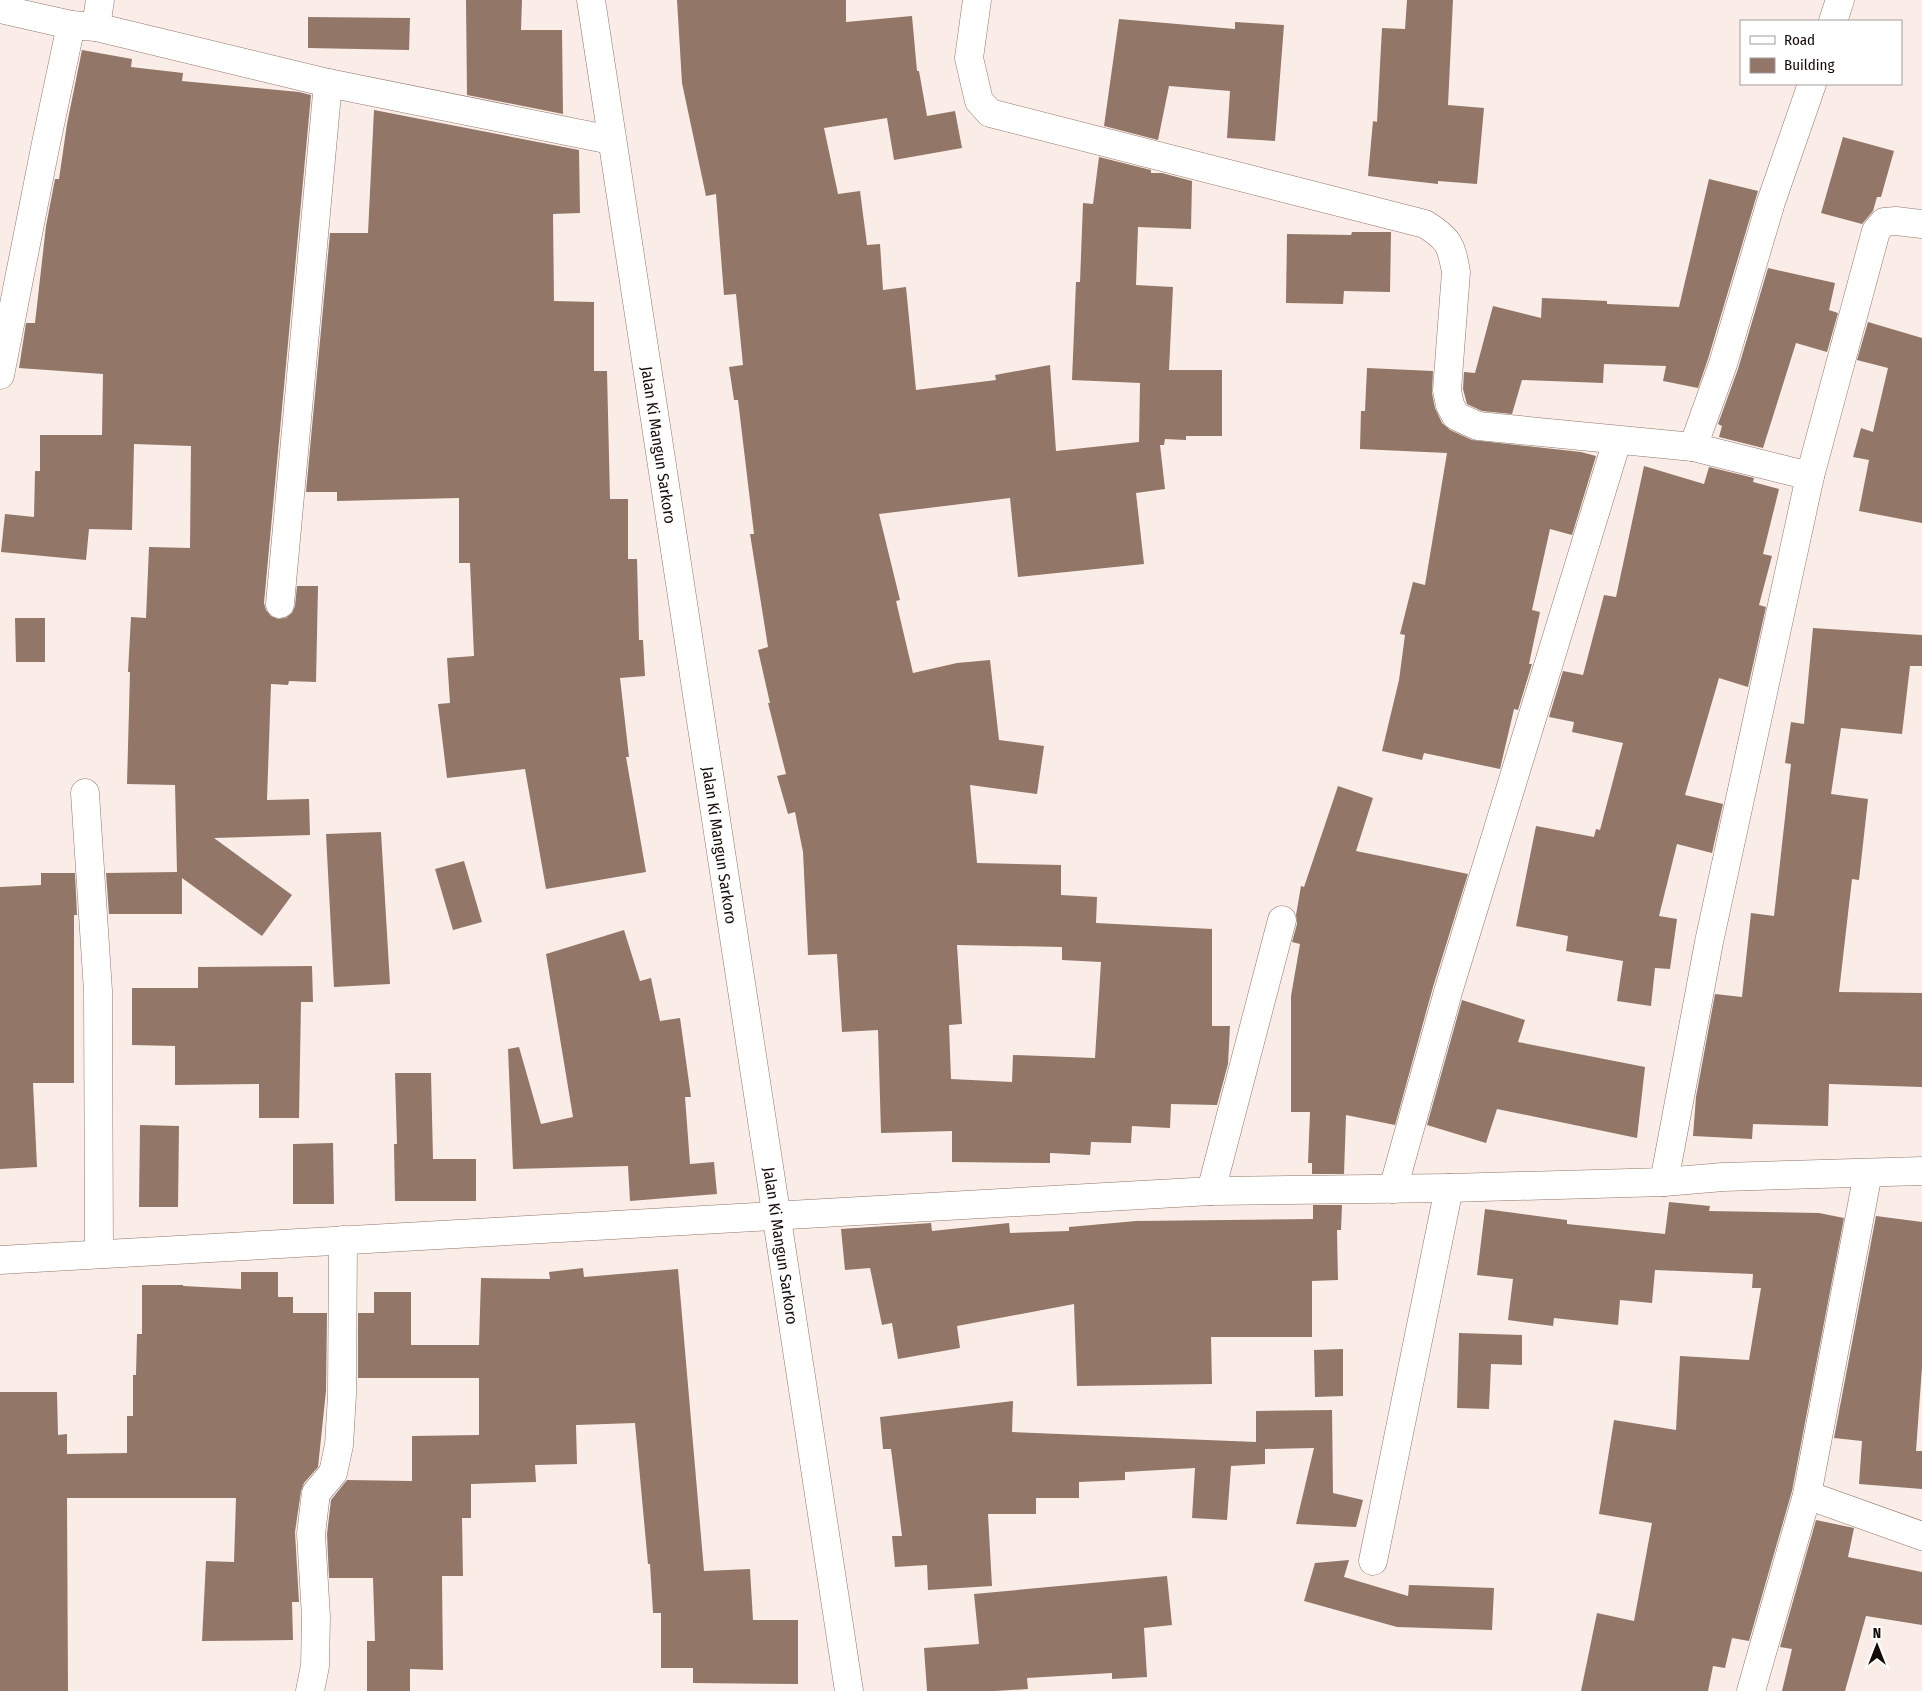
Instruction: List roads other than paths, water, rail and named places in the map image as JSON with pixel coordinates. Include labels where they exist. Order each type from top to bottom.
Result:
[{"type":"street","points":[[0,375],[43,158],[84,26],[100,0]]},
{"type":"street","name":"Jalan Ki Mangun Sarkoro","points":[[591,0],[849,1691]]},
{"type":"street","points":[[977,0],[969,58],[979,101],[990,113],[1425,224],[1444,236],[1453,254],[1456,272],[1447,390],[1450,405],[1456,416],[1478,426],[1693,447],[1810,476]]},
{"type":"street","points":[[1833,20],[1840,0]]},
{"type":"street","points":[[0,9],[84,26],[328,83],[611,140]]},
{"type":"street","points":[[280,604],[328,83]]},
{"type":"street","points":[[1693,447],[1723,364],[1771,202],[1812,85]]},
{"type":"street","points":[[1664,1182],[1709,942],[1810,476],[1876,230],[1884,222],[1896,221],[1922,224]]},
{"type":"street","points":[[1392,1189],[1448,992],[1617,441]]},
{"type":"street","points":[[84,793],[98,991],[99,1254]]},
{"type":"street","points":[[1211,1190],[1282,920]]},
{"type":"street","points":[[0,1260],[1211,1190],[1449,1188],[1664,1182],[1723,1177],[1922,1171]]},
{"type":"street","points":[[1751,1691],[1807,1495],[1868,1173]]},
{"type":"street","points":[[1373,1561],[1449,1188]]},
{"type":"street","points":[[310,1691],[315,1666],[316,1617],[312,1526],[316,1493],[333,1473],[339,1445],[342,1395],[342,1240]]},
{"type":"street","points":[[1807,1495],[1922,1536]]}]
